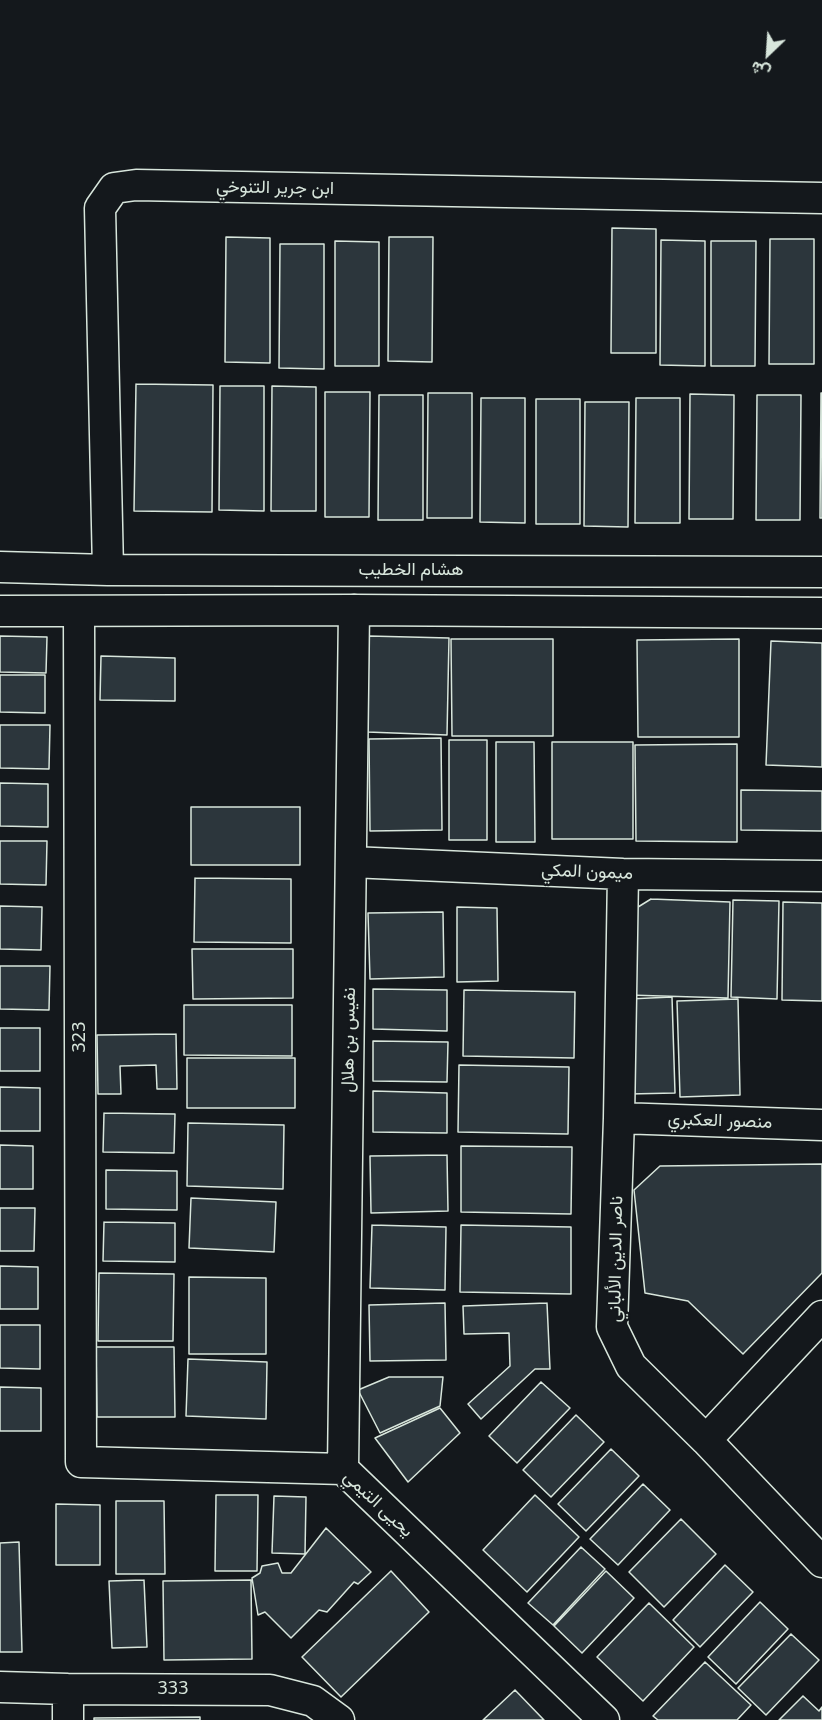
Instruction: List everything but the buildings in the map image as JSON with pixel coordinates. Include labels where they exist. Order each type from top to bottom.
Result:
[{"type":"street","name":"ابن جرير التنوخي","points":[[108,570],[100,208],[114,188],[148,185],[822,198]]},
{"type":"street","name":"هشام الخطيب","points":[[0,567],[108,570],[822,572]]},
{"type":"street","points":[[675,571],[675,611]]},
{"type":"street","points":[[0,611],[354,610],[822,613]]},
{"type":"street","name":"نفيس بن هلال","points":[[343,1469],[354,610]]},
{"type":"street","name":"323","points":[[79,612],[81,1462]]},
{"type":"street","name":"ميمون المكي","points":[[351,862],[623,874],[822,876]]},
{"type":"street","name":"ناصر الدين الألباني","points":[[623,874],[619,1118],[612,1327],[632,1366],[822,1562]]},
{"type":"street","name":"منصور العكبري","points":[[619,1118],[822,1125]]},
{"type":"street","points":[[706,1440],[822,1316]]},
{"type":"street","name":"يحيى التيمي","points":[[81,1462],[343,1469],[604,1720]]},
{"type":"street","name":"333","points":[[0,1687],[270,1690],[313,1701],[339,1720]]},
{"type":"street","points":[[68,1689],[68,1720]]}]
